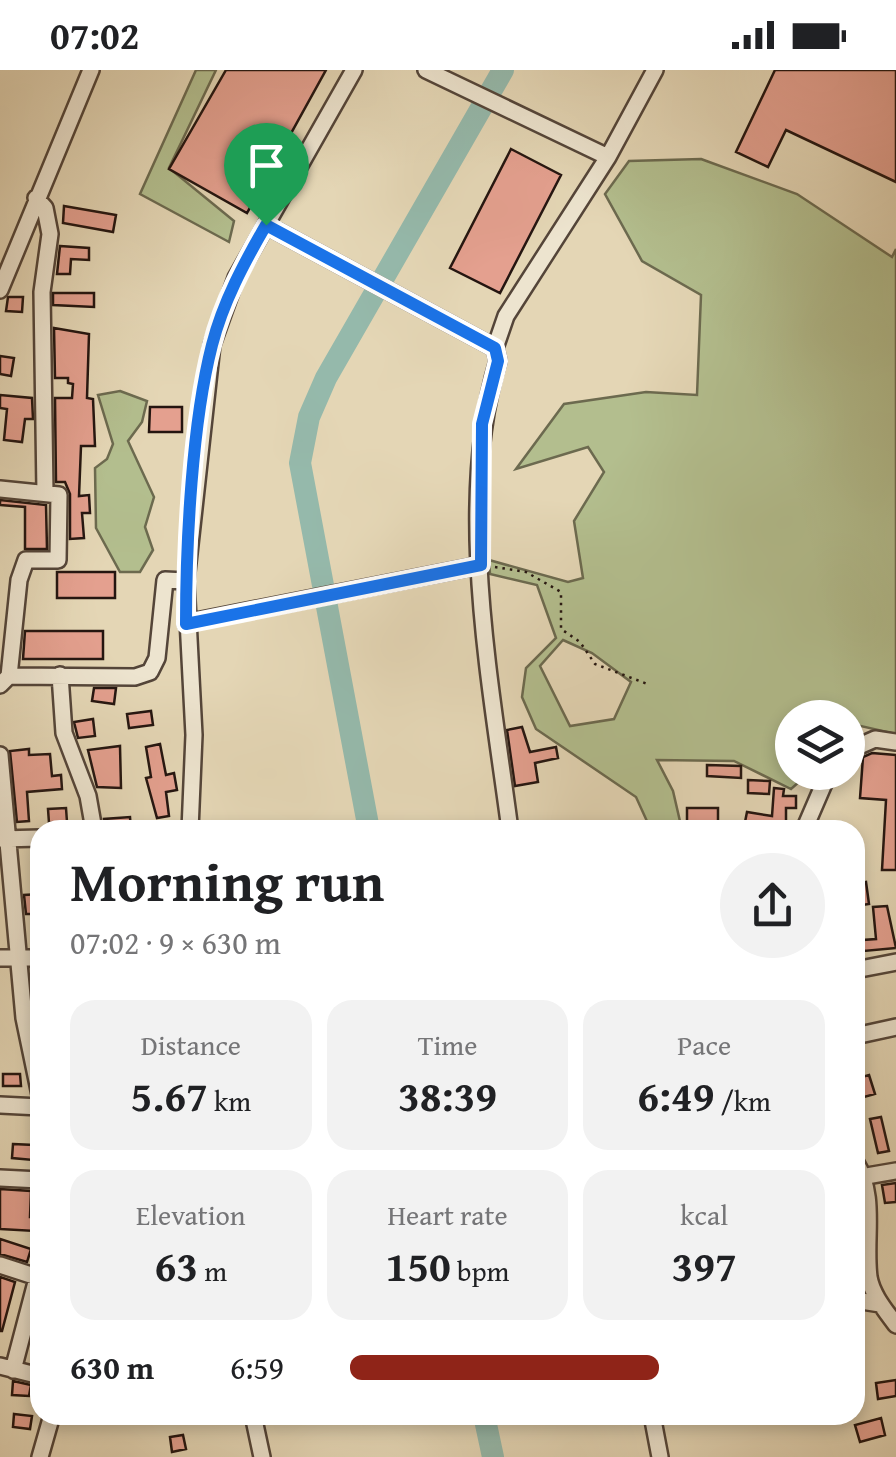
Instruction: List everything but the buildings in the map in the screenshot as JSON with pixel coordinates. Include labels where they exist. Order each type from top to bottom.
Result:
[{"type":"street","points":[[0,290],[91,70]]},
{"type":"street","points":[[190,820],[194,735],[186,581],[212,345],[236,278],[354,70]]},
{"type":"street","points":[[426,70],[608,158]]},
{"type":"street","points":[[509,820],[482,610],[480,443],[498,361],[495,348],[506,316],[608,158],[655,70]]},
{"type":"street","points":[[36,198],[45,208],[50,234],[42,292],[45,493]]},
{"type":"street","points":[[266,225],[495,348]]},
{"type":"street","points":[[0,488],[58,495],[58,560],[26,560],[19,580],[4,681],[60,675],[135,677],[150,672],[157,658],[165,580],[186,581]]},
{"type":"street","points":[[186,624],[481,565]]},
{"type":"street","points":[[60,675],[64,733],[88,796],[92,820]]},
{"type":"street","points":[[865,743],[875,739],[896,742]]},
{"type":"street","points":[[0,755],[7,908],[19,958],[24,1018],[30,1038]]},
{"type":"street","points":[[808,820],[821,790]]},
{"type":"street","points":[[4,839],[30,838]]},
{"type":"street","points":[[0,958],[30,958]]},
{"type":"street","points":[[865,968],[896,962]]},
{"type":"street","points":[[865,1034],[896,1027]]},
{"type":"street","points":[[0,1105],[30,1106]]},
{"type":"street","points":[[865,1175],[896,1170]]},
{"type":"street","points":[[0,1178],[30,1180]]},
{"type":"street","points":[[865,1238],[869,1280],[896,1325]]},
{"type":"street","points":[[0,1265],[30,1270]]},
{"type":"street","points":[[6,1368],[30,1298]]},
{"type":"street","points":[[865,1302],[880,1304]]},
{"type":"street","points":[[40,1457],[49,1425]]},
{"type":"street","points":[[256,1425],[262,1457]]},
{"type":"street","points":[[654,1425],[660,1457]]},
{"type":"path","points":[[481,565],[526,572],[550,582],[561,592],[561,629],[580,642],[595,664],[650,685]]},
{"type":"green space","points":[[196,70],[216,70],[169,168],[234,221],[229,242],[140,194]]},
{"type":"green space","points":[[701,159],[797,194],[892,257],[896,249],[896,734],[865,727],[865,700],[775,700],[775,781],[734,761],[657,760],[673,791],[680,820],[646,820],[636,797],[536,729],[522,697],[526,668],[556,638],[537,585],[490,574],[489,560],[568,582],[583,578],[574,521],[604,472],[588,447],[516,469],[564,404],[646,392],[697,395],[701,295],[642,261],[605,194],[629,161]],"holes":[[[563,640],[592,653],[631,682],[614,719],[570,726],[540,666]]]},
{"type":"green space","points":[[120,391],[147,401],[142,422],[128,441],[154,497],[145,527],[153,550],[140,572],[120,572],[96,528],[95,468],[107,459],[113,444],[98,395]]},
{"type":"waterway","points":[[367,820],[300,463],[309,417],[326,378],[503,70]]},
{"type":"waterway","points":[[486,1425],[493,1457]]},
{"type":"route","points":[[266,225],[495,348],[498,361],[487,397],[480,443],[481,565],[186,624],[192,502],[212,345],[236,278],[266,225]]}]
